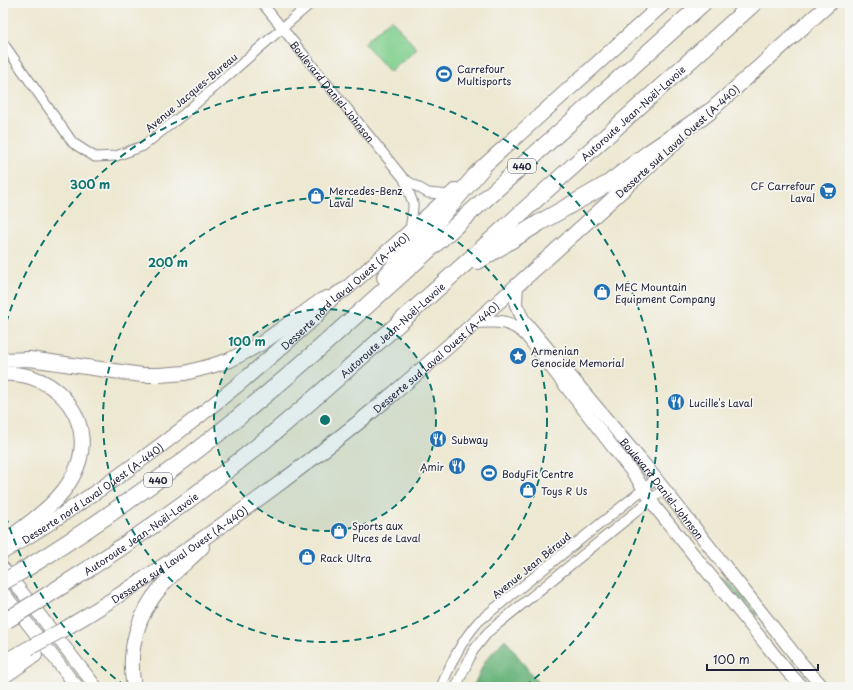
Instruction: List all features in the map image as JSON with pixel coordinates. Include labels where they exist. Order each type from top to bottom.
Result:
[{"type":"highway","name":"440","points":[[3,582],[93,526],[184,460],[266,394],[703,3]]},
{"type":"highway","name":"Autoroute Jean-Noël-Lavoie","points":[[5,621],[149,529],[238,462],[320,394],[754,3]]},
{"type":"highway","points":[[445,281],[546,219],[609,183],[650,152],[708,112]]},
{"type":"highway","points":[[341,328],[414,244],[439,219],[482,168]]},
{"type":"main road","name":"Desserte nord Laval Ouest (A-440)","points":[[4,548],[78,504],[183,429],[239,384],[318,314],[335,295],[346,289],[664,3]]},
{"type":"main road","name":"Desserte sud Laval Ouest (A-440)","points":[[32,652],[223,525],[354,426],[392,395],[475,322],[830,3]]},
{"type":"main road","points":[[3,360],[30,359],[137,375],[168,375],[193,371],[230,360],[254,348],[322,300],[335,295]]},
{"type":"main road","points":[[3,374],[15,373],[28,375],[40,380],[58,391],[66,400],[76,416],[82,441],[78,467],[66,488],[4,548]]},
{"type":"main road","points":[[134,687],[131,668],[132,648],[137,629],[145,610],[166,581],[188,562],[223,525]]},
{"type":"main road","points":[[3,662],[32,652]]},
{"type":"main road","points":[[3,677],[32,652]]},
{"type":"street","name":"Boulevard Daniel-Johnson","points":[[262,3],[404,179],[413,208],[410,231]]},
{"type":"street","name":"Avenue Jacques-Bureau","points":[[3,43],[73,143],[95,157],[116,156],[143,146],[179,118],[311,3]]},
{"type":"street","name":"Boulevard Daniel-Johnson","points":[[404,179],[428,193],[451,195]]},
{"type":"street","name":"Boulevard Daniel-Johnson","points":[[517,284],[516,305],[520,315],[656,479],[802,665],[823,687]]},
{"type":"street","name":"Boulevard Daniel-Johnson","points":[[475,322],[506,322],[523,332],[651,500],[788,672],[802,687]]},
{"type":"street","name":"Avenue Jean Béraud","points":[[441,687],[458,648],[466,636],[479,622],[656,479]]},
{"type":"street","points":[[456,687],[473,652],[488,632],[664,489]]},
{"type":"street","points":[[3,568],[96,687]]},
{"type":"street","points":[[3,592],[76,686]]},
{"type":"green space","points":[[391,19],[417,49],[390,72],[364,43]]},
{"type":"green space","points":[[722,577],[738,592],[758,616],[757,617],[721,578]]},
{"type":"green space","points":[[505,639],[541,687],[473,687],[485,661]]},
{"type":"place","name":"Carrefour Multisports","points":[[444,74]]},
{"type":"place","name":"CF Carrefour Laval","points":[[828,191]]},
{"type":"place","name":"Mercedes-Benz Laval","points":[[316,196]]},
{"type":"place","name":"MEC Mountain Equipment Company","points":[[602,292]]},
{"type":"place","name":"Armenian Genocide Memorial","points":[[518,356]]},
{"type":"place","name":"Lucille's Laval","points":[[676,402]]},
{"type":"place","name":"Subway","points":[[438,439]]},
{"type":"place","name":"Amir","points":[[457,466]]},
{"type":"place","name":"BodyFit Centre","points":[[489,473]]},
{"type":"place","name":"Toys R Us","points":[[528,490]]},
{"type":"place","name":"Sports aux Puces de Laval","points":[[339,531]]},
{"type":"place","name":"Rack Ultra","points":[[307,557]]}]
